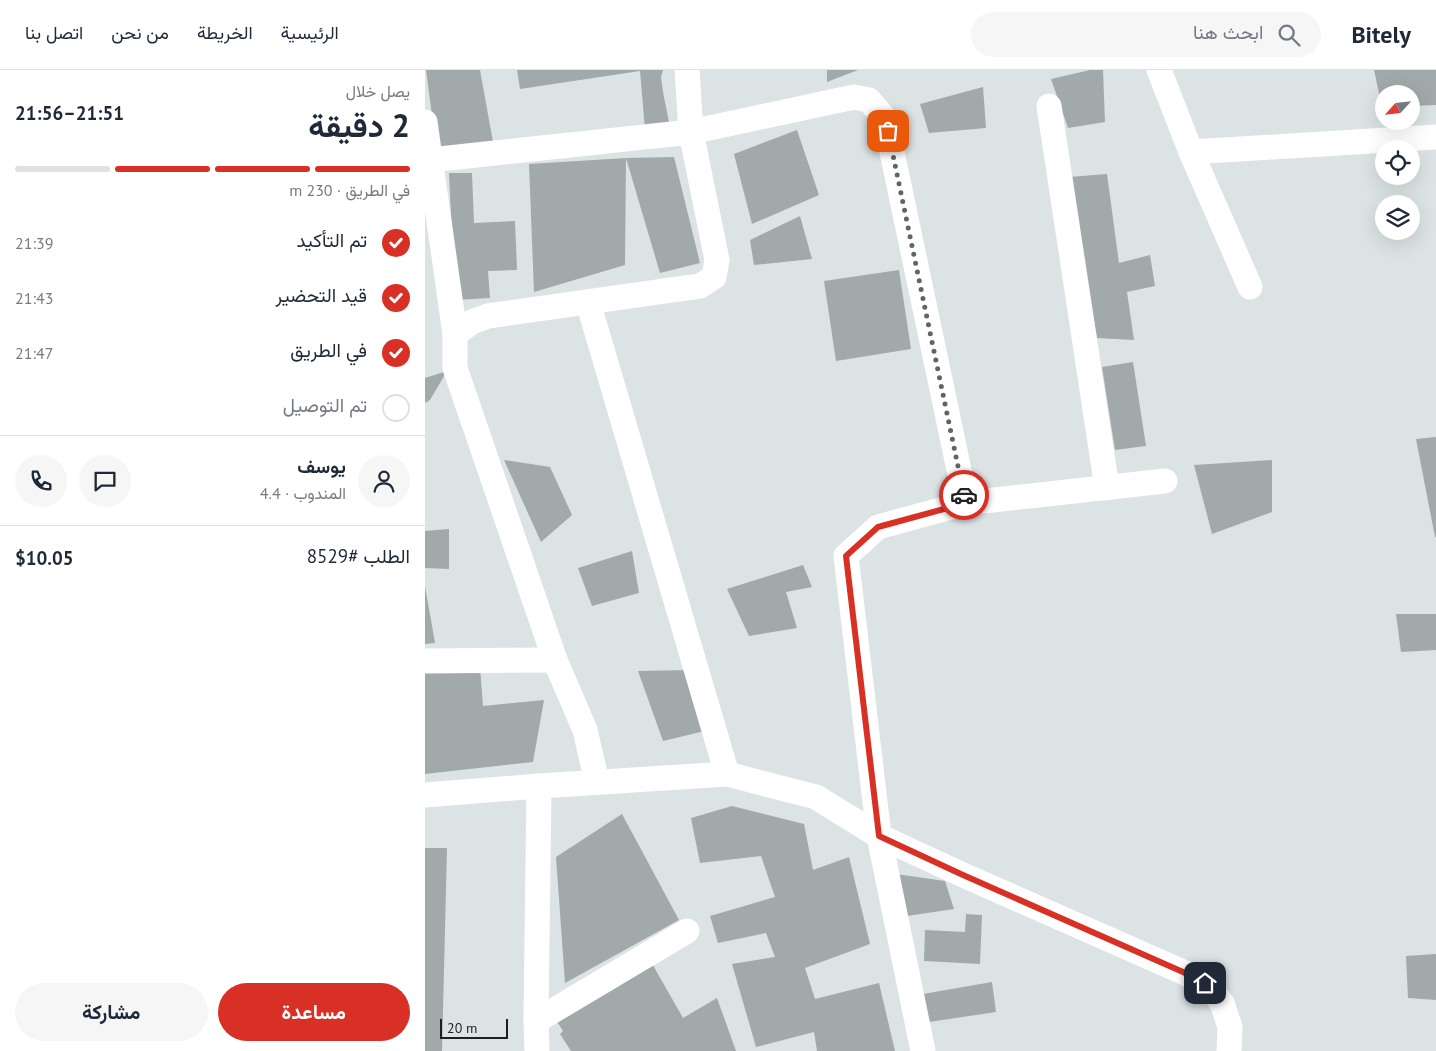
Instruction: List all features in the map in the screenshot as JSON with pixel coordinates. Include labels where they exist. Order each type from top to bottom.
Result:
[{"type":"street","points":[[455,334],[472,322],[488,316],[700,286],[714,277],[717,260],[691,132],[687,70]]},
{"type":"street","points":[[1159,70],[1191,152],[1250,287]]},
{"type":"street","points":[[430,160],[691,132],[854,97],[869,100],[885,119],[966,503]]},
{"type":"street","points":[[1049,106],[1107,488]]},
{"type":"street","points":[[425,122],[455,334],[455,368],[555,660],[585,730],[597,782]]},
{"type":"street","points":[[1191,152],[1436,137]]},
{"type":"street","points":[[588,302],[727,774]]},
{"type":"street","points":[[923,1051],[879,836],[846,556],[878,527],[966,503],[1165,481]]},
{"type":"street","points":[[425,661],[555,660]]},
{"type":"street","points":[[425,795],[727,774],[816,797],[879,836],[1205,983],[1222,1003],[1230,1027],[1229,1051]]},
{"type":"street","points":[[537,1051],[539,786]]},
{"type":"street","points":[[536,1022],[687,931]]},
{"type":"building","points":[[426,70],[480,70],[493,142],[437,153]]},
{"type":"building","points":[[517,70],[663,70],[661,77],[671,132],[645,130],[640,71],[520,89]]},
{"type":"building","points":[[827,70],[858,70],[827,82]]},
{"type":"building","points":[[1090,70],[1103,70],[1105,122],[1068,128],[1051,79]]},
{"type":"building","points":[[1374,70],[1436,70],[1436,105],[1420,106],[1420,85],[1377,85]]},
{"type":"building","points":[[983,87],[986,128],[929,133],[920,104]]},
{"type":"building","points":[[797,130],[819,195],[752,224],[734,154]]},
{"type":"building","points":[[674,157],[700,263],[660,273],[626,158]]},
{"type":"building","points":[[626,158],[625,265],[534,292],[529,164]]},
{"type":"building","points":[[449,173],[472,173],[474,223],[515,221],[517,270],[488,271],[490,298],[455,300]]},
{"type":"building","points":[[1107,174],[1119,263],[1150,255],[1155,286],[1127,292],[1134,340],[1097,338],[1069,177]]},
{"type":"building","points":[[800,216],[812,259],[754,265],[750,240]]},
{"type":"building","points":[[899,270],[911,349],[836,361],[824,281]]},
{"type":"building","points":[[1133,362],[1146,446],[1115,450],[1102,367]]},
{"type":"building","points":[[447,371],[430,400],[425,403],[425,378]]},
{"type":"building","points":[[1436,437],[1436,537],[1435,537],[1416,439]]},
{"type":"building","points":[[504,460],[550,467],[572,515],[541,542]]},
{"type":"building","points":[[1272,460],[1272,512],[1212,534],[1194,465]]},
{"type":"building","points":[[449,529],[449,569],[425,568],[425,531]]},
{"type":"building","points":[[632,551],[639,593],[592,606],[578,568]]},
{"type":"building","points":[[803,565],[812,587],[786,592],[797,628],[749,636],[727,589]]},
{"type":"building","points":[[425,586],[435,643],[425,644]]},
{"type":"building","points":[[1396,614],[1436,614],[1436,650],[1401,652]]},
{"type":"building","points":[[480,667],[483,706],[544,700],[533,762],[425,774],[425,673]]},
{"type":"building","points":[[689,670],[709,730],[663,741],[638,671]]},
{"type":"building","points":[[732,806],[804,824],[813,870],[849,857],[870,944],[805,968],[815,999],[879,983],[895,1051],[817,1051],[814,1032],[756,1047],[732,964],[775,957],[766,933],[718,943],[710,916],[775,897],[761,856],[700,863],[691,818]]},
{"type":"building","points":[[622,814],[679,920],[565,983],[556,857]]},
{"type":"building","points":[[425,848],[447,848],[442,1051],[425,1051]]},
{"type":"building","points":[[896,874],[945,881],[954,909],[907,916]]},
{"type":"building","points":[[966,914],[982,915],[980,964],[924,961],[925,930],[965,932]]},
{"type":"building","points":[[1436,954],[1436,1000],[1408,998],[1406,956]]},
{"type":"building","points":[[650,960],[683,1018],[717,998],[736,1051],[571,1051],[560,1034],[563,1031],[556,1020]]},
{"type":"building","points":[[992,982],[996,1012],[929,1022],[923,994]]},
{"type":"way so far","points":[[888,131],[964,495]]},
{"type":"route","points":[[964,495],[966,503],[878,527],[846,556],[879,836],[1205,983]]}]
